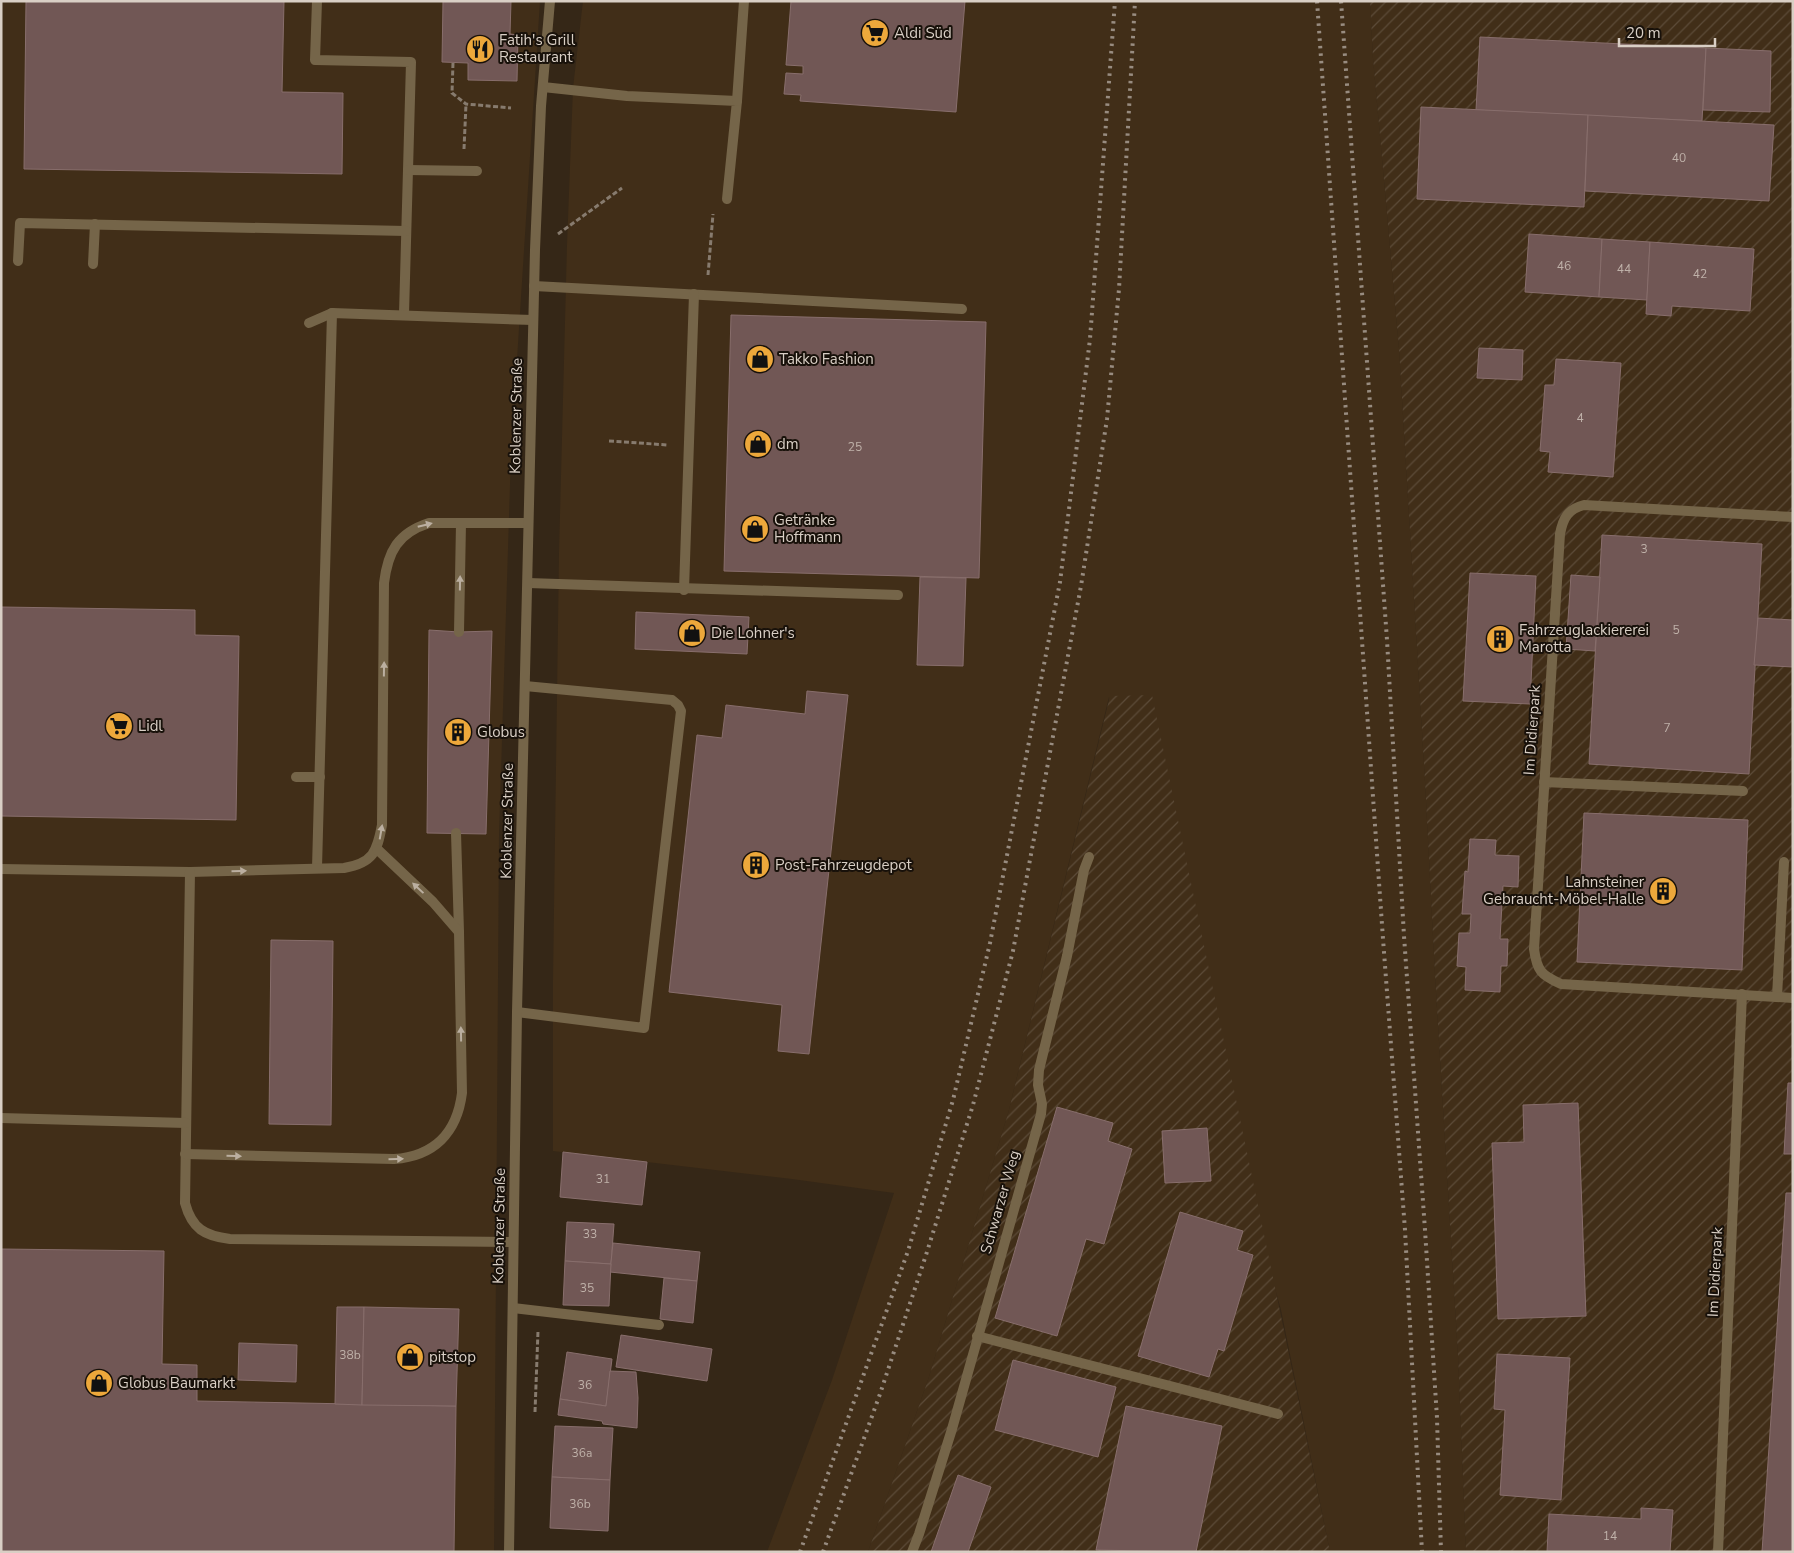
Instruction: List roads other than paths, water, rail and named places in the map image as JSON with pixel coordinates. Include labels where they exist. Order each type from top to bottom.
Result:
[{"type":"street","points":[[317,1],[316,60],[411,62],[404,314]]},
{"type":"street","name":"Koblenzer Straße","points":[[509,1552],[517,1012],[533,320],[543,87],[550,1]]},
{"type":"street","points":[[727,200],[744,1]]},
{"type":"street","points":[[543,87],[627,96],[736,101]]},
{"type":"street","points":[[408,170],[477,171]]},
{"type":"street","points":[[18,261],[20,223],[406,231]]},
{"type":"street","points":[[93,264],[95,224]]},
{"type":"street","points":[[534,286],[962,309]]},
{"type":"street","points":[[684,590],[694,294]]},
{"type":"street","points":[[317,868],[332,313]]},
{"type":"street","points":[[309,323],[332,313],[404,314],[533,320]]},
{"type":"street","name":"Im Didierpark","points":[[1793,517],[1584,505],[1574,507],[1566,514],[1560,534],[1534,949],[1536,966],[1545,977],[1561,984],[1793,998]]},
{"type":"street","points":[[1,869],[190,872],[344,868],[357,866],[368,859],[377,849],[382,824],[384,582],[390,555],[402,539],[415,528],[430,523],[528,523]]},
{"type":"street","points":[[459,632],[461,523]]},
{"type":"street","points":[[528,583],[684,590],[898,596]]},
{"type":"street","points":[[517,1012],[644,1028],[681,711],[672,700],[525,686]]},
{"type":"street","points":[[296,777],[320,777]]},
{"type":"street","points":[[1544,782],[1743,791]]},
{"type":"street","points":[[185,1154],[394,1159],[411,1158],[426,1152],[441,1142],[452,1127],[460,1109],[462,1093],[456,833]]},
{"type":"street","points":[[377,849],[433,902],[459,932]]},
{"type":"street","name":"Schwarzer Weg","points":[[912,1552],[952,1429],[1041,1114],[1042,1104],[1038,1085],[1039,1070],[1067,956],[1084,870],[1089,856]]},
{"type":"street","points":[[1777,997],[1784,862]]},
{"type":"street","points":[[190,872],[185,1204],[188,1214],[195,1225],[215,1237],[230,1239],[513,1242]]},
{"type":"street","name":"Im Didierpark","points":[[1718,1552],[1742,994]]},
{"type":"street","points":[[1,1118],[186,1122]]},
{"type":"street","points":[[513,1308],[659,1325]]},
{"type":"street","points":[[978,1336],[1278,1414]]},
{"type":"railway","points":[[800,1552],[908,1251],[953,1100],[990,943],[1060,582],[1090,339],[1115,1]]},
{"type":"railway","points":[[823,1552],[880,1394],[926,1255],[973,1105],[1013,951],[1081,586],[1107,419],[1119,289],[1135,1]]},
{"type":"railway","points":[[1317,1],[1405,1230],[1422,1552]]},
{"type":"railway","points":[[1341,1],[1387,640],[1404,936],[1437,1418],[1441,1552]]},
{"type":"place","name":"Aldi Süd","points":[[875,33]]},
{"type":"place","name":"Fatih's Grill Restaurant","points":[[480,49]]},
{"type":"place","name":"Takko Fashion","points":[[760,359]]},
{"type":"place","name":"dm","points":[[758,444]]},
{"type":"place","name":"Getränke Hoffmann","points":[[755,529]]},
{"type":"place","name":"Die Lohner's","points":[[692,633]]},
{"type":"place","name":"Fahrzeuglackiererei Marotta","points":[[1500,639]]},
{"type":"place","name":"Lidl","points":[[119,726]]},
{"type":"place","name":"Globus","points":[[458,732]]},
{"type":"place","name":"Post-Fahrzeugdepot","points":[[756,865]]},
{"type":"place","name":"Lahnsteiner Gebraucht-Möbel-Halle","points":[[1663,891]]},
{"type":"place","name":"pitstop","points":[[410,1357]]},
{"type":"place","name":"Globus Baumarkt","points":[[99,1383]]}]
